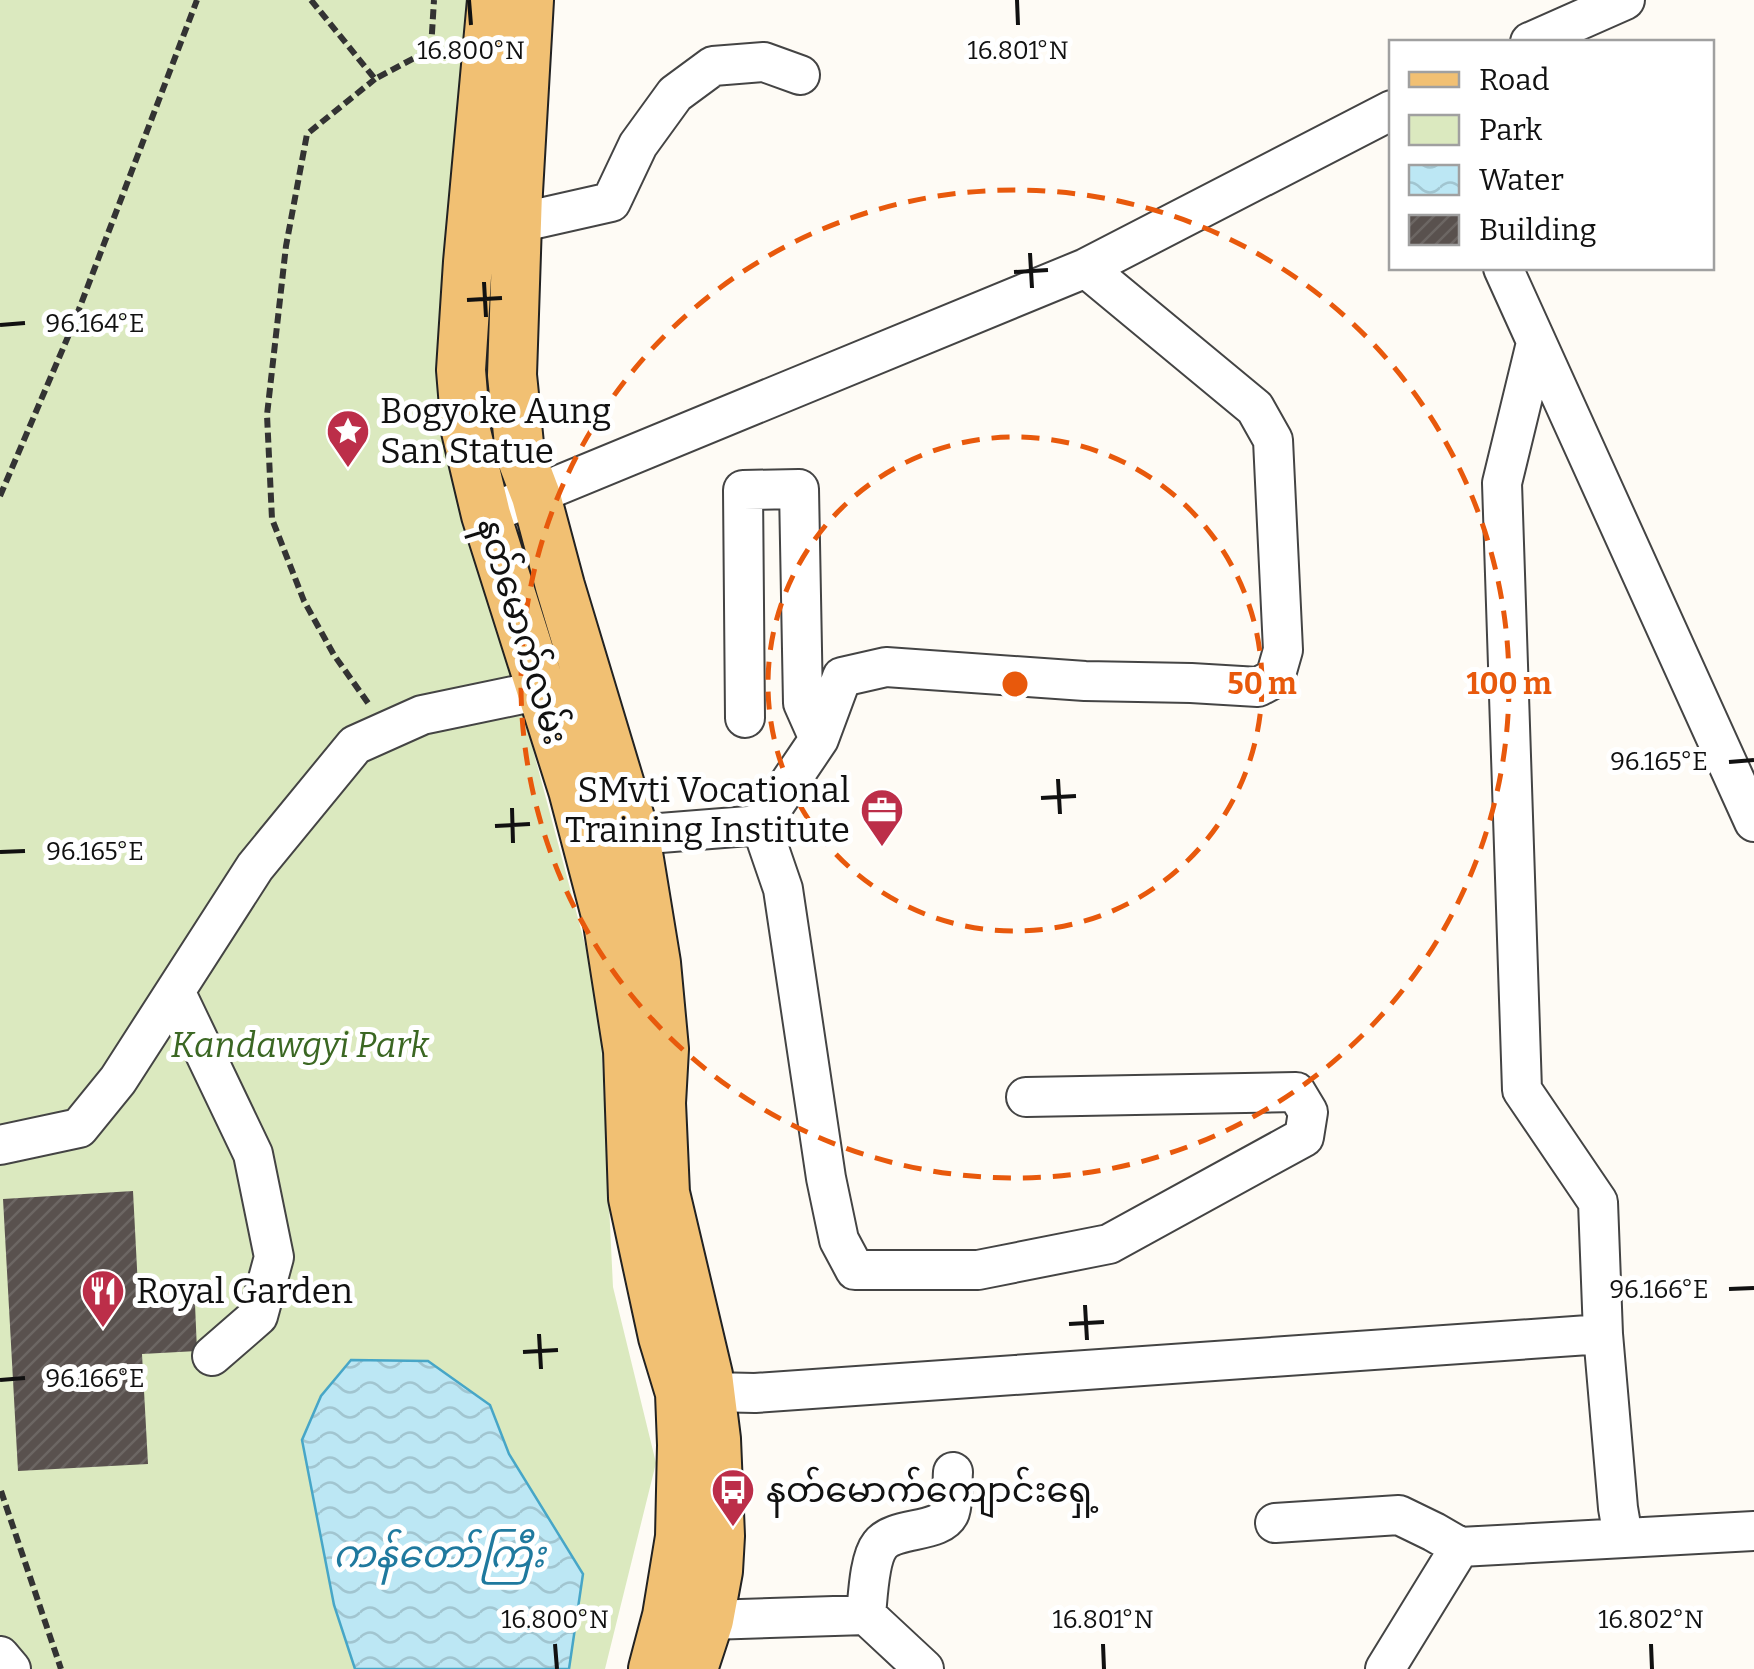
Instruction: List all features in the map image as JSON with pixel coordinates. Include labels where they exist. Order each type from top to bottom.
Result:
[{"type":"main road","name":"နတ်မောက်လမ်း","points":[[492,0],[461,370],[466,431],[486,515],[589,846],[608,922],[628,1051],[633,1198],[663,1337],[680,1393],[680,1537],[694,1669]]},
{"type":"main road","name":"နတ်မောက်လမ်း","points":[[529,0],[512,376],[520,454],[536,496],[634,835],[656,963],[666,1193],[710,1392],[716,1438],[718,1572],[652,1669]]},
{"type":"main road","points":[[542,690],[582,664]]},
{"type":"street","points":[[1535,40],[1625,0]]},
{"type":"street","points":[[518,223],[611,202],[638,144],[675,94],[713,66],[764,62],[800,75]]},
{"type":"street","points":[[486,515],[1086,268],[1389,112]]},
{"type":"street","points":[[760,826],[819,739],[842,677],[886,667],[1085,681],[1258,686],[1275,678],[1282,650],[1272,440],[1255,408],[1086,268]]},
{"type":"street","points":[[1505,270],[1754,822]]},
{"type":"street","points":[[1536,343],[1502,483],[1522,1090],[1598,1202],[1602,1334],[1623,1537]]},
{"type":"street","points":[[744,718],[743,490],[799,489],[804,703],[819,739]]},
{"type":"street","points":[[0,1144],[79,1128],[118,1080],[255,867],[355,745],[422,715],[542,690]]},
{"type":"street","points":[[589,846],[634,835],[760,826]]},
{"type":"street","points":[[760,826],[782,889],[826,1178],[839,1240],[854,1270],[978,1270],[1109,1244],[1304,1137],[1308,1112],[1296,1092],[1026,1097]]},
{"type":"street","points":[[176,993],[253,1154],[274,1256],[258,1316],[212,1356]]},
{"type":"street","points":[[710,1392],[755,1393],[1602,1334]]},
{"type":"street","points":[[866,1615],[878,1547],[888,1538],[942,1522],[950,1512],[953,1472]]},
{"type":"street","points":[[1275,1523],[1398,1515],[1460,1547],[1754,1531]]},
{"type":"street","points":[[1386,1669],[1460,1547]]},
{"type":"street","points":[[688,1618],[866,1615],[924,1669]]},
{"type":"street","points":[[0,1656],[11,1669]]},
{"type":"path","points":[[0,496],[73,324],[197,0]]},
{"type":"path","points":[[311,0],[375,79]]},
{"type":"path","points":[[388,730],[334,655],[304,601],[272,519],[266,415],[286,246],[307,134],[375,79],[431,49],[434,0]]},
{"type":"path","points":[[0,1483],[61,1669]]},
{"type":"green space","name":"Kandawgyi Park","points":[[0,0],[471,0],[463,53],[440,401],[599,997],[613,1287],[656,1463],[605,1669],[569,1669],[583,1574],[509,1454],[490,1405],[428,1361],[351,1360],[321,1396],[302,1440],[334,1605],[355,1669],[0,1669]]},
{"type":"water","name":"ကန်တော်ကြီး","points":[[351,1360],[428,1361],[490,1405],[509,1454],[583,1574],[569,1669],[355,1669],[334,1605],[302,1440],[321,1396]]},
{"type":"building","name":"Royal Garden","points":[[133,1191],[139,1307],[195,1304],[197,1351],[142,1354],[148,1464],[18,1471],[3,1199]]},
{"type":"place","name":"Bogyoke Aung San Statue","points":[[348,469]]},
{"type":"place","name":"SMvti Vocational Training Institute","points":[[882,848]]},
{"type":"place","name":"Royal Garden","points":[[103,1329]]},
{"type":"place","name":"နတ်မောက်ကျောင်းရှေ့","points":[[733,1528]]}]
